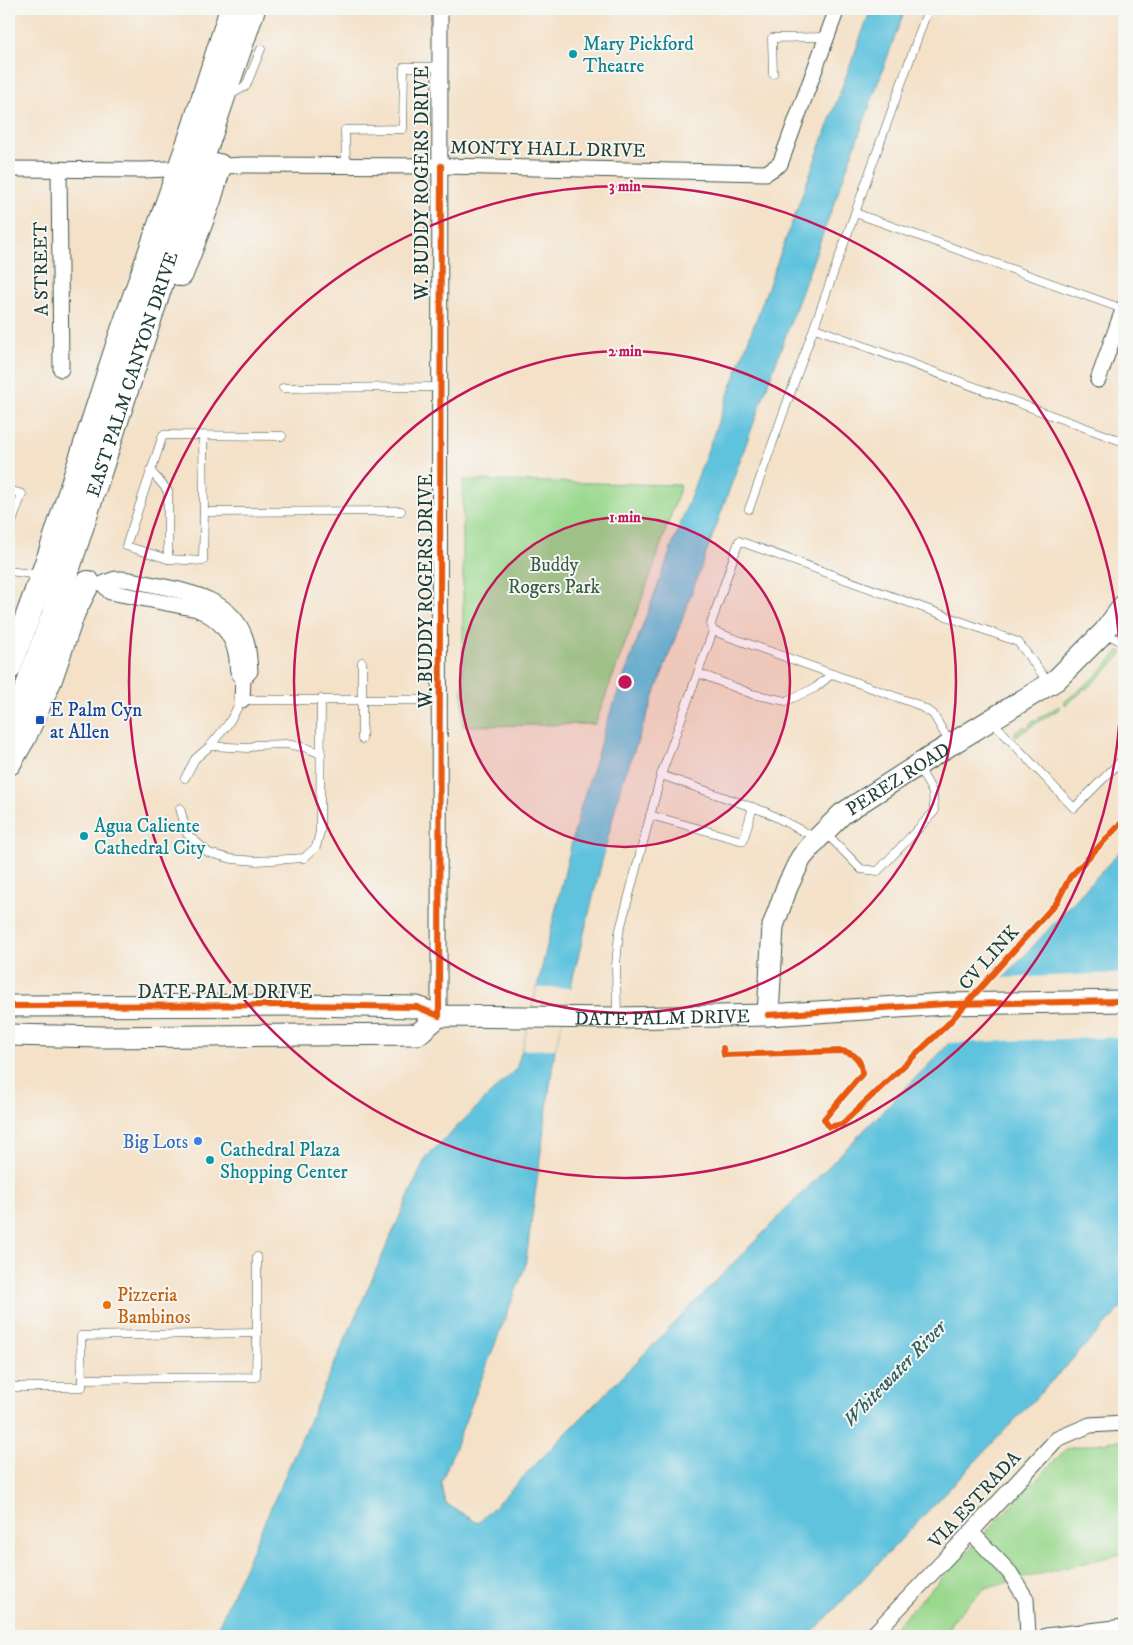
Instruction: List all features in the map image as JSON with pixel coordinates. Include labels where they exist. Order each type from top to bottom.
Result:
[{"type":"main road","name":"EAST PALM CANYON DRIVE","points":[[9,668],[53,578],[153,311],[199,167],[193,131],[232,9]]},
{"type":"main road","name":"EAST PALM CANYON DRIVE","points":[[9,738],[54,614],[53,578],[254,9]]},
{"type":"main road","points":[[9,763],[24,738],[50,679],[73,612],[95,584]]},
{"type":"main road","name":"PEREZ ROAD","points":[[768,1014],[773,926],[787,887],[801,858],[821,835],[842,814],[1056,680],[1104,632],[1124,605]]},
{"type":"main road","name":"DATE PALM DRIVE","points":[[9,1006],[300,1005],[418,1007],[440,1016],[617,1018],[768,1014],[946,1004],[1124,1001]]},
{"type":"main road","points":[[9,1035],[103,1037],[418,1034],[440,1016]]},
{"type":"street","name":"W. BUDDY ROGERS DRIVE","points":[[440,9],[440,1016]]},
{"type":"street","points":[[826,37],[837,9]]},
{"type":"street","name":"MONTY HALL DRIVE","points":[[9,169],[145,170],[199,167],[346,165],[766,173],[780,164],[826,37]]},
{"type":"street","name":"A STREET","points":[[59,169],[61,369]]},
{"type":"street","points":[[1098,380],[1124,308]]},
{"type":"street","points":[[53,578],[95,584],[110,592],[197,609],[209,614],[221,625],[236,653],[237,672],[243,679],[242,700]]},
{"type":"street","name":"VIA ESTRADA","points":[[872,1636],[1057,1439],[1090,1425],[1124,1423]]},
{"type":"street","points":[[971,1532],[1010,1573],[1026,1599],[1028,1636]]},
{"type":"street","points":[[1046,1636],[1119,1630]]},
{"type":"lane","points":[[750,509],[928,9]]},
{"type":"lane","points":[[773,74],[772,38],[826,37]]},
{"type":"lane","points":[[222,100],[246,86],[261,49]]},
{"type":"lane","points":[[346,165],[345,130],[403,129],[404,67],[440,67]]},
{"type":"lane","points":[[855,213],[1124,308]]},
{"type":"lane","points":[[815,328],[1124,442]]},
{"type":"lane","points":[[283,388],[441,387]]},
{"type":"lane","points":[[203,436],[203,561],[168,559],[126,546],[163,435],[282,436]]},
{"type":"lane","points":[[150,470],[168,491],[168,559]]},
{"type":"lane","points":[[9,490],[22,494],[9,531]]},
{"type":"lane","points":[[204,512],[401,511]]},
{"type":"lane","points":[[617,1018],[616,965],[619,933],[661,775],[713,631],[711,624],[739,541],[1018,642],[1050,684]]},
{"type":"lane","points":[[9,572],[53,578]]},
{"type":"lane","points":[[713,631],[925,708],[933,714],[952,744]]},
{"type":"lane","points":[[1104,632],[1124,643]]},
{"type":"lane","points":[[362,662],[362,739]]},
{"type":"lane","points":[[698,673],[752,694],[786,701],[815,688],[832,674]]},
{"type":"lane","points":[[180,808],[188,834],[209,854],[232,859],[257,861],[304,858],[316,847],[320,832],[321,699]]},
{"type":"lane","points":[[184,778],[195,759],[210,746],[228,724],[242,700],[440,700]]},
{"type":"lane","points":[[992,720],[1074,808],[1124,758]]},
{"type":"lane","points":[[210,746],[248,748],[256,745],[288,744],[307,748],[321,754]]},
{"type":"lane","points":[[661,775],[753,807],[821,835],[861,869],[878,870],[934,812],[933,793],[918,765]]},
{"type":"lane","points":[[650,815],[743,841],[753,807]]},
{"type":"lane","points":[[82,1379],[256,1377],[257,1257]]},
{"type":"lane","points":[[9,1387],[82,1387],[81,1336],[257,1333]]},
{"type":"green space","name":"Buddy Rogers Park","points":[[463,480],[681,485],[651,574],[595,724],[463,726]]},
{"type":"green space","points":[[1120,650],[1123,653],[1095,681],[1085,690],[1084,688],[1081,690],[1082,692],[1065,705],[1063,703],[1095,677]]},
{"type":"green space","points":[[1059,706],[1061,708],[1016,736],[1014,733],[1025,726],[1027,728],[1030,727],[1029,724]]},
{"type":"green space","points":[[1124,1441],[1124,1553],[985,1588],[952,1621],[946,1636],[886,1636],[1066,1449]]},
{"type":"water","name":"Whitewater River","points":[[871,9],[905,9],[620,789],[555,1049],[525,1267],[441,1483],[445,1503],[478,1523],[942,1051],[1004,978],[1124,847],[1124,1305],[809,1636],[214,1636],[426,1157],[516,1069],[579,813],[607,722]]},
{"type":"pier","points":[[1124,973],[1124,1037],[946,1043],[1001,978]]},
{"type":"pier","points":[[537,988],[571,988],[555,1049],[522,1050]]},
{"type":"cycle path","points":[[9,1006],[300,1005],[417,1007],[439,1016],[441,166]]},
{"type":"cycle path","name":"CV LINK","points":[[723,1048],[724,1055],[842,1051],[851,1053],[859,1061],[862,1074],[824,1119],[829,1127],[842,1124],[948,1024],[1057,902],[1070,877],[1124,820]]},
{"type":"cycle path","name":"CV LINK","points":[[768,1015],[946,1004],[1124,1001]]},
{"type":"place","name":"Mary Pickford Theatre","points":[[573,54]]},
{"type":"place","name":"E Palm Cyn at Allen","points":[[40,720]]},
{"type":"place","name":"Agua Caliente Cathedral City","points":[[84,836]]},
{"type":"place","name":"Big Lots","points":[[198,1141]]},
{"type":"place","name":"Cathedral Plaza Shopping Center","points":[[210,1160]]},
{"type":"place","name":"Pizzeria Bambinos","points":[[107,1305]]}]
